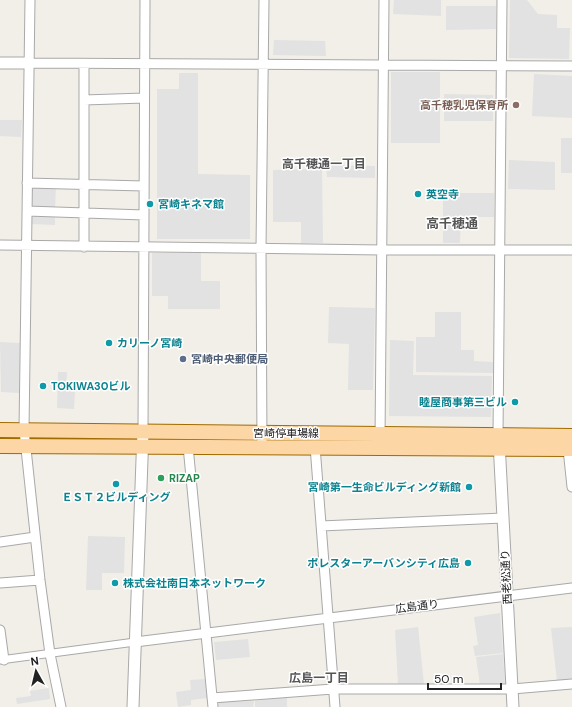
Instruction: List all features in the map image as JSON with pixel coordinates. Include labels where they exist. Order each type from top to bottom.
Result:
[{"type":"main road","name":"宮崎停車場線","points":[[0,430],[24,430],[143,439],[380,440],[571,443]]},
{"type":"main road","name":"宮崎停車場線","points":[[0,446],[26,446],[143,439],[188,446],[262,440],[315,446],[380,440]]},
{"type":"street","points":[[30,0],[24,430],[40,580],[50,654],[61,707]]},
{"type":"street","points":[[133,707],[143,439],[145,0]]},
{"type":"street","points":[[262,440],[261,248],[264,0]]},
{"type":"street","points":[[380,440],[383,250],[382,66],[384,0]]},
{"type":"street","points":[[499,442],[502,0]]},
{"type":"street","points":[[0,63],[144,65],[572,66]]},
{"type":"street","points":[[84,64],[84,247]]},
{"type":"street","points":[[84,100],[144,98]]},
{"type":"street","points":[[27,183],[144,186]]},
{"type":"street","points":[[27,211],[144,215]]},
{"type":"street","points":[[0,245],[383,250],[572,250]]},
{"type":"street","name":"西老松通り","points":[[499,442],[513,707]]},
{"type":"street","points":[[571,443],[572,488]]},
{"type":"street","points":[[188,446],[212,703],[333,689],[512,689],[572,684]]},
{"type":"street","points":[[315,446],[335,707]]},
{"type":"street","points":[[321,526],[503,518]]},
{"type":"street","points":[[0,542],[35,536]]},
{"type":"street","points":[[0,583],[40,580]]},
{"type":"street","name":"広島通り","points":[[135,642],[327,617],[572,588]]},
{"type":"street","points":[[0,630],[2,660],[135,642]]},
{"type":"shaded area","points":[[394,0],[441,0],[441,16],[393,14]]},
{"type":"shaded area","points":[[510,0],[527,0],[538,14],[557,15],[557,28],[570,28],[569,59],[509,58]]},
{"type":"shaded area","points":[[446,6],[496,6],[496,29],[446,30]]},
{"type":"shaded area","points":[[274,40],[325,41],[326,56],[273,55]]},
{"type":"shaded area","points":[[391,72],[440,72],[440,143],[391,143]]},
{"type":"shaded area","points":[[179,73],[198,73],[198,174],[250,175],[250,239],[157,239],[157,89],[179,89]]},
{"type":"shaded area","points":[[534,74],[572,76],[572,118],[532,116]]},
{"type":"shaded area","points":[[444,94],[493,95],[493,121],[444,121]]},
{"type":"shaded area","points":[[0,120],[22,120],[21,137],[0,136]]},
{"type":"shaded area","points":[[561,138],[572,138],[572,173],[561,173]]},
{"type":"shaded area","points":[[509,160],[555,162],[555,190],[508,189]]},
{"type":"shaded area","points":[[326,165],[375,166],[375,178],[327,177]]},
{"type":"shaded area","points":[[322,169],[323,243],[301,243],[301,222],[273,222],[273,170]]},
{"type":"shaded area","points":[[32,185],[56,186],[55,210],[31,209]]},
{"type":"shaded area","points":[[443,193],[494,193],[494,217],[461,217],[460,243],[443,243]]},
{"type":"shaded area","points":[[30,213],[55,214],[55,225],[30,224]]},
{"type":"shaded area","points":[[152,253],[201,253],[201,281],[220,281],[220,309],[168,309],[168,296],[152,296]]},
{"type":"shaded area","points":[[329,307],[375,308],[373,390],[348,390],[349,344],[328,343]]},
{"type":"shaded area","points":[[435,312],[461,312],[461,350],[474,350],[474,361],[493,362],[493,373],[416,372],[416,337],[435,337]]},
{"type":"shaded area","points":[[390,340],[414,341],[413,375],[492,376],[491,417],[389,416]]},
{"type":"shaded area","points":[[0,342],[20,343],[19,393],[1,392]]},
{"type":"shaded area","points":[[58,372],[67,372],[66,389],[75,391],[74,409],[57,408]]},
{"type":"shaded area","points":[[88,536],[125,537],[124,573],[102,573],[102,590],[86,590]]},
{"type":"shaded area","points":[[500,613],[503,653],[475,656],[473,646],[478,645],[474,617]]},
{"type":"shaded area","points":[[418,627],[424,684],[398,684],[395,630]]},
{"type":"shaded area","points":[[572,627],[572,680],[557,681],[551,628]]},
{"type":"shaded area","points":[[248,639],[250,657],[216,660],[214,642]]},
{"type":"shaded area","points":[[503,654],[505,683],[503,685],[480,685],[476,657]]},
{"type":"shaded area","points":[[207,679],[207,698],[191,700],[191,705],[178,707],[176,692],[191,690],[190,680]]},
{"type":"shaded area","points":[[49,688],[50,699],[17,704],[16,698],[31,696],[30,691]]},
{"type":"shaded area","points":[[287,697],[287,707],[255,707],[255,701]]},
{"type":"shaded area","points":[[254,701],[253,707],[217,707],[219,702]]},
{"type":"place","name":"高千穂乳児保育所","points":[[516,105]]},
{"type":"place","name":"英空寺","points":[[418,194]]},
{"type":"place","name":"宮崎キネマ館","points":[[150,204]]},
{"type":"place","name":"カリーノ宮崎","points":[[109,343]]},
{"type":"place","name":"宮崎中央郵便局","points":[[183,359]]},
{"type":"place","name":"TOKIWA30ビル","points":[[43,386]]},
{"type":"place","name":"睦屋商事第三ビル","points":[[515,402]]},
{"type":"place","name":"RIZAP","points":[[161,478]]},
{"type":"place","name":"ＥＳＴ２ビルディング","points":[[116,484]]},
{"type":"place","name":"宮崎第一生命ビルディング新館","points":[[469,487]]},
{"type":"place","name":"ポレスターアーバンシティ広島","points":[[468,563]]},
{"type":"place","name":"株式会社南日本ネットワーク","points":[[115,583]]},
{"type":"district","name":"高千穂通一丁目","points":[[324,164]]},
{"type":"district","name":"高千穂通","points":[[452,223]]},
{"type":"district","name":"広島一丁目","points":[[319,678]]}]
